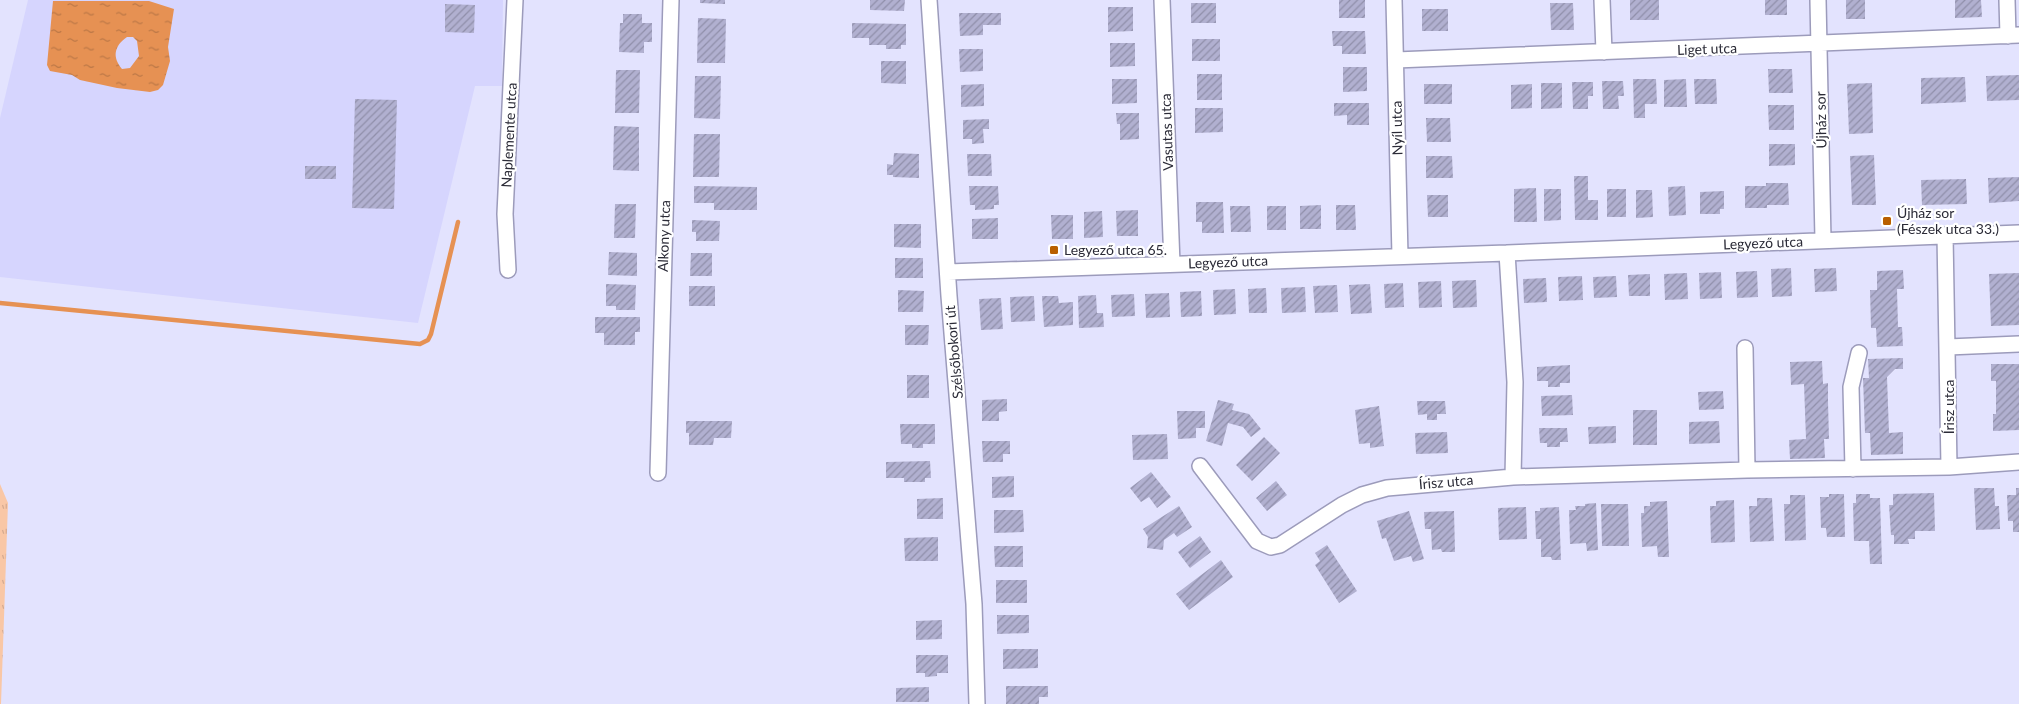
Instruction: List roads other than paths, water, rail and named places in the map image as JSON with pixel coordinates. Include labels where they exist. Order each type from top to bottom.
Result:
[{"type":"street","name":"Naplemente utca","points":[[508,270],[505,214],[515,0]]},
{"type":"street","name":"Alkony utca","points":[[658,473],[670,0]]},
{"type":"street","name":"Szélsőbokori út","points":[[929,0],[974,604],[977,704]]},
{"type":"street","name":"Vasutas utca","points":[[1162,0],[1172,264]]},
{"type":"street","name":"Nyíl utca","points":[[1394,0],[1400,256]]},
{"type":"street","points":[[1602,0],[1604,52]]},
{"type":"street","name":"Újház sor","points":[[1818,0],[1823,240]]},
{"type":"street","points":[[2007,0],[2013,35]]},
{"type":"street","name":"Liget utca","points":[[1396,60],[1819,45],[2013,35]]},
{"type":"street","name":"Legyező utca","points":[[948,272],[1508,253],[2019,232]]},
{"type":"street","name":"Írisz utca","points":[[1945,235],[1949,467]]},
{"type":"street","points":[[1508,253],[1515,382],[1513,477]]},
{"type":"street","points":[[1948,347],[2019,344]]},
{"type":"street","points":[[1746,348],[1747,470]]},
{"type":"street","points":[[1853,469],[1851,387],[1859,353]]},
{"type":"street","name":"Írisz utca","points":[[1200,466],[1257,541],[1271,547],[1280,545],[1362,494],[1387,488],[1513,477],[1747,470],[1949,467],[2019,462]]},
{"type":"water","points":[[53,1],[149,1],[174,9],[168,47],[170,61],[163,85],[158,90],[150,92],[117,88],[80,80],[72,75],[50,71],[47,65]],"holes":[[[127,37],[133,37],[137,41],[139,56],[130,68],[122,69],[116,56],[117,48]]]},
{"type":"waterway","points":[[0,303],[420,344],[428,340],[431,334],[458,222]]},
{"type":"place","name":"Újház sor (Fészek utca 33.)","points":[[1887,221]]},
{"type":"place","name":"Legyező utca 65.","points":[[1054,250]]}]
